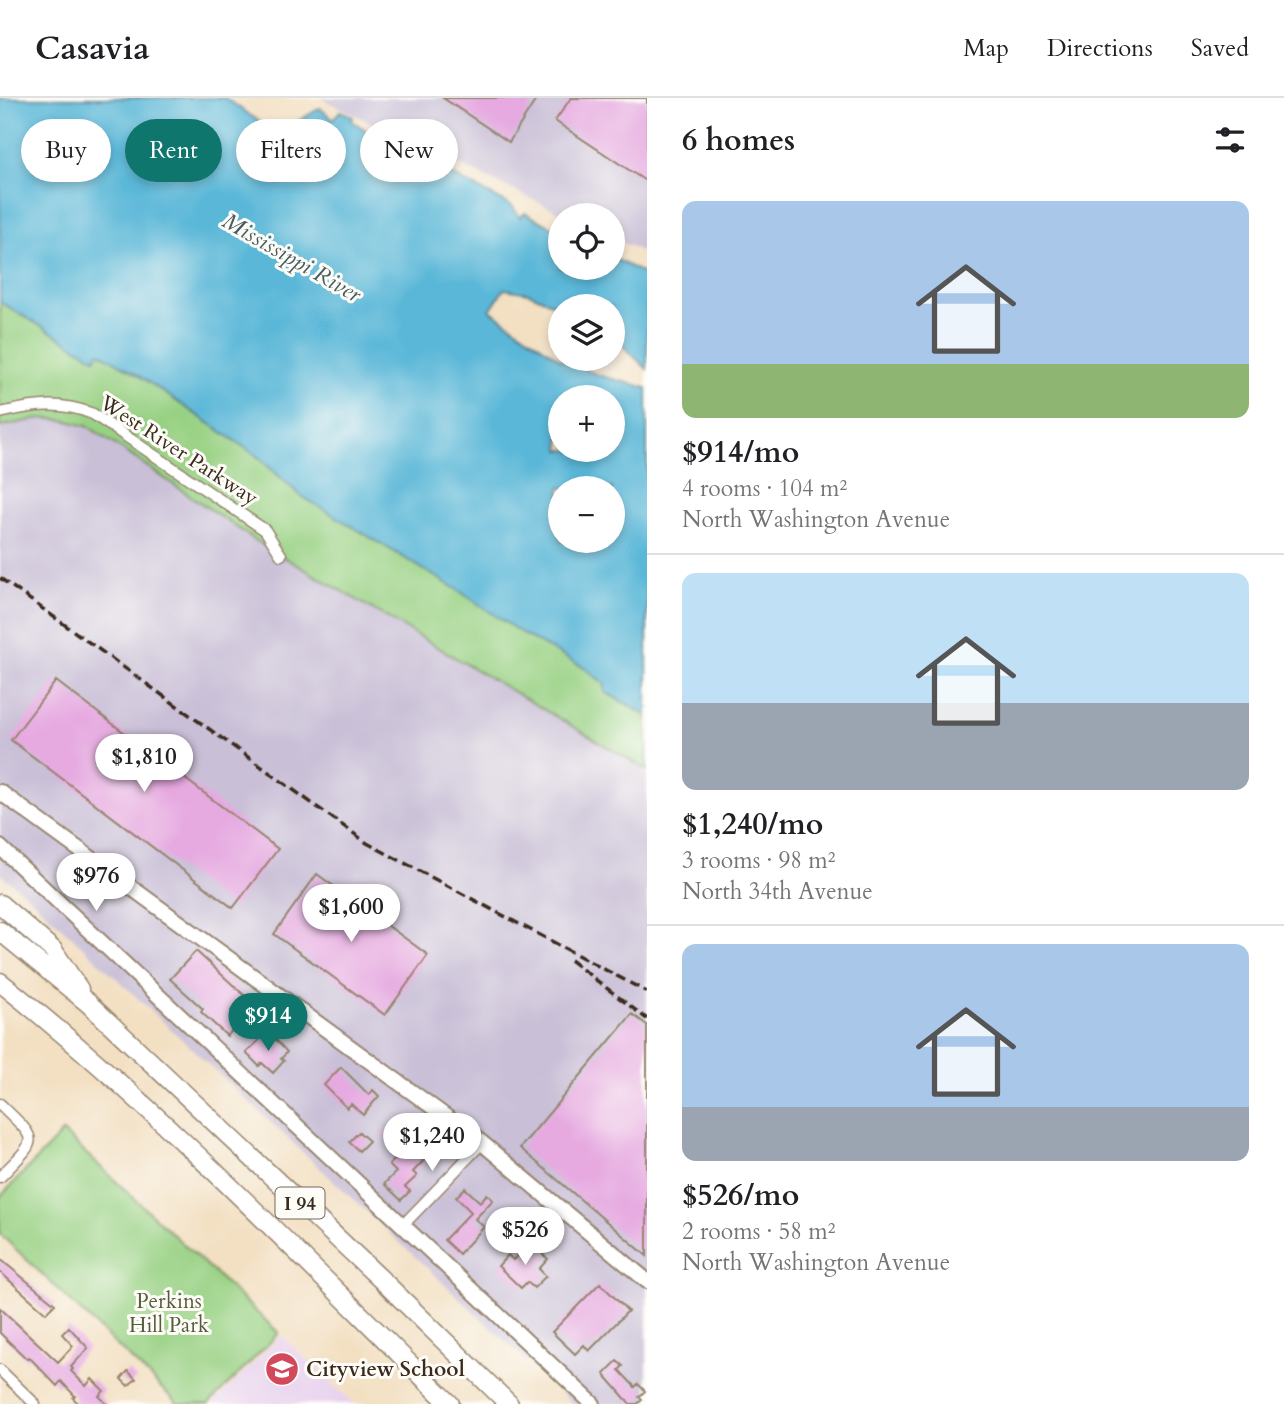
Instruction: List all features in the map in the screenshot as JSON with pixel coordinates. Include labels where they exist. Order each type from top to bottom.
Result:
[{"type":"highway","points":[[0,904],[53,950],[88,1003]]},
{"type":"highway","name":"I 94","points":[[0,931],[88,1003],[509,1404]]},
{"type":"highway","name":"I 94","points":[[0,982],[98,1063],[450,1404]]},
{"type":"highway","points":[[0,993],[98,1063]]},
{"type":"street","name":"West River Parkway","points":[[0,412],[33,405],[55,404],[75,407],[93,414],[265,530],[281,555]]},
{"type":"street","points":[[0,792],[482,1143],[647,1280]]},
{"type":"street","points":[[0,847],[593,1404]]},
{"type":"street","points":[[0,1104],[29,1132],[31,1141],[26,1151],[0,1177]]},
{"type":"street","points":[[404,1224],[482,1143]]},
{"type":"street","points":[[0,1370],[35,1404]]},
{"type":"shaded area","points":[[320,98],[647,98],[647,254],[625,244],[625,203],[548,203],[548,207],[458,164],[458,119],[364,119]]},
{"type":"shaded area","points":[[41,417],[66,419],[89,427],[258,542],[647,769],[647,1404],[573,1404],[27,895],[0,874],[0,427]]},
{"type":"shaded area","name":"Cityview School","points":[[281,1335],[354,1404],[213,1404]]},
{"type":"green space","points":[[0,302],[95,358],[99,352],[138,375],[256,455],[300,495],[461,592],[522,633],[585,668],[605,684],[605,692],[647,715],[647,770],[258,542],[89,427],[65,420],[44,419],[0,427]]},
{"type":"green space","name":"Perkins Hill Park","points":[[63,1132],[279,1333],[209,1404],[178,1404],[0,1234],[0,1197]]},
{"type":"water","name":"Mississippi River","points":[[0,98],[225,98],[256,119],[236,119],[236,182],[346,182],[346,119],[332,119],[341,111],[353,117],[352,121],[360,126],[360,182],[458,182],[458,178],[512,206],[520,217],[525,213],[548,225],[548,280],[625,280],[625,264],[647,275],[647,369],[625,348],[625,294],[548,294],[548,302],[529,293],[504,289],[490,310],[548,351],[548,371],[588,371],[647,388],[647,715],[605,692],[605,684],[585,668],[521,633],[461,592],[300,495],[256,455],[138,375],[99,352],[95,358],[0,302]]},
{"type":"water","points":[[320,108],[332,119],[302,119]]},
{"type":"building","points":[[443,98],[537,98],[509,142]]},
{"type":"building","points":[[571,98],[647,98],[647,182],[555,121]]},
{"type":"building","points":[[56,681],[278,849],[233,908],[11,740]]},
{"type":"building","points":[[317,874],[428,955],[385,1015],[274,934]]},
{"type":"building","points":[[196,951],[245,996],[231,1011],[241,1021],[227,1036],[201,1012],[203,1009],[170,979]]},
{"type":"building","points":[[263,1007],[272,1016],[258,1030],[249,1021]]},
{"type":"building","points":[[632,1014],[647,1025],[647,1256],[520,1148]]},
{"type":"building","points":[[268,1031],[287,1052],[281,1059],[284,1061],[273,1073],[262,1063],[259,1066],[246,1053]]},
{"type":"building","points":[[341,1067],[369,1095],[373,1090],[379,1096],[363,1115],[351,1104],[347,1108],[324,1085]]},
{"type":"building","points":[[393,1123],[401,1131],[390,1141],[383,1133]]},
{"type":"building","points":[[418,1131],[436,1147],[413,1172],[417,1176],[405,1187],[410,1191],[401,1200],[384,1184],[396,1172],[389,1165],[408,1146],[406,1144]]},
{"type":"building","points":[[359,1132],[369,1141],[359,1151],[349,1142]]},
{"type":"building","points":[[465,1188],[480,1202],[487,1194],[493,1200],[475,1219],[484,1227],[459,1254],[444,1240],[471,1212],[456,1197]]},
{"type":"building","points":[[530,1243],[548,1259],[539,1269],[546,1276],[534,1288],[527,1282],[521,1288],[498,1266],[508,1255],[513,1260]]},
{"type":"building","points":[[0,1259],[55,1304],[46,1313],[0,1272]]},
{"type":"building","points":[[600,1283],[628,1311],[589,1351],[584,1345],[575,1354],[552,1332]]},
{"type":"building","points":[[0,1308],[58,1362],[73,1346],[62,1334],[69,1327],[88,1348],[71,1367],[71,1371],[86,1386],[92,1379],[104,1391],[99,1396],[107,1404],[79,1404],[61,1381],[57,1386],[29,1357],[27,1359],[0,1333]]},
{"type":"building","points":[[617,1361],[623,1366],[619,1370],[635,1387],[638,1384],[645,1391],[639,1397],[642,1400],[637,1404],[630,1404],[604,1374]]},
{"type":"building","points":[[128,1371],[136,1379],[128,1386],[121,1379]]},
{"type":"railway","points":[[0,578],[367,843],[647,992]]},
{"type":"railway","points":[[570,960],[647,1019]]},
{"type":"place","name":"Cityview School","points":[[282,1369]]}]
